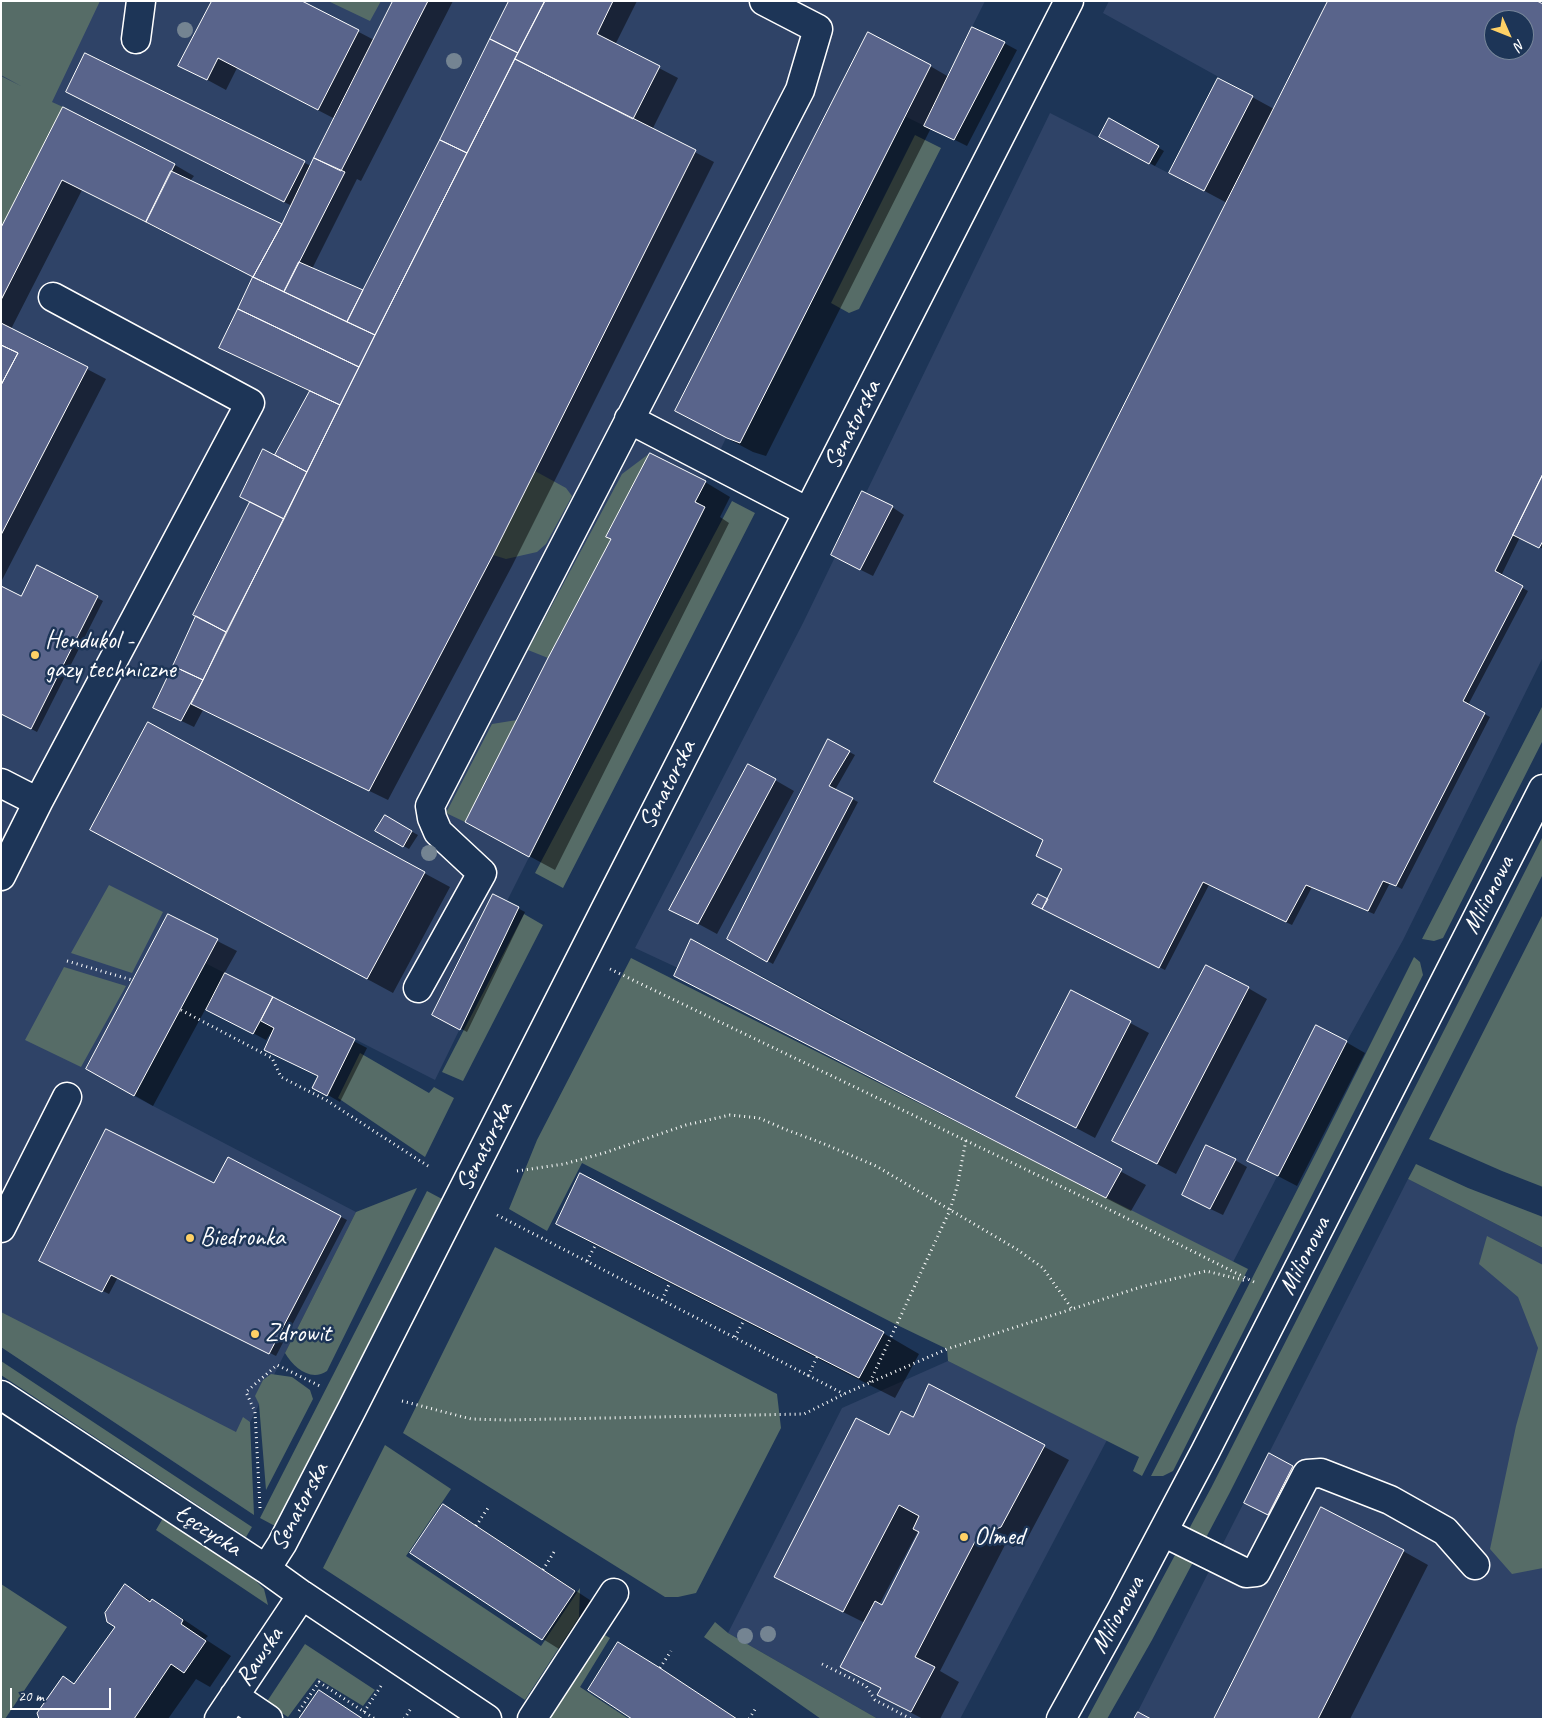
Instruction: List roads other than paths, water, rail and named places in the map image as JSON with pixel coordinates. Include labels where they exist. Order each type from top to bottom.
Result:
[{"type":"street","points":[[136,39],[140,1]]},
{"type":"street","points":[[418,988],[482,873],[438,832],[432,818],[430,806],[800,90],[818,29],[764,1]]},
{"type":"street","name":"Senatorska","points":[[266,1569],[286,1535],[352,1409],[808,512],[1064,3]]},
{"type":"street","points":[[1,876],[38,802],[250,403],[53,297]]},
{"type":"street","points":[[629,420],[808,512]]},
{"type":"street","points":[[1,783],[38,802]]},
{"type":"street","name":"Milionowa","points":[[1061,1719],[1205,1452],[1543,788]]},
{"type":"street","points":[[1,1228],[67,1097]]},
{"type":"street","name":"Łęczycka","points":[[1,1395],[266,1569],[488,1719]]},
{"type":"street","points":[[1163,1532],[1246,1573],[1256,1572],[1307,1474],[1321,1473],[1390,1500],[1445,1531],[1475,1565]]},
{"type":"street","points":[[532,1719],[614,1593]]},
{"type":"street","name":"Rawska","points":[[219,1719],[302,1595]]},
{"type":"street","points":[[234,1696],[268,1719]]},
{"type":"place","name":"Hendukol - gazy techniczne","points":[[35,655]]},
{"type":"place","name":"Biedronka","points":[[190,1238]]},
{"type":"place","name":"Zdrowit","points":[[255,1334]]},
{"type":"place","name":"Olmed","points":[[964,1537]]}]
